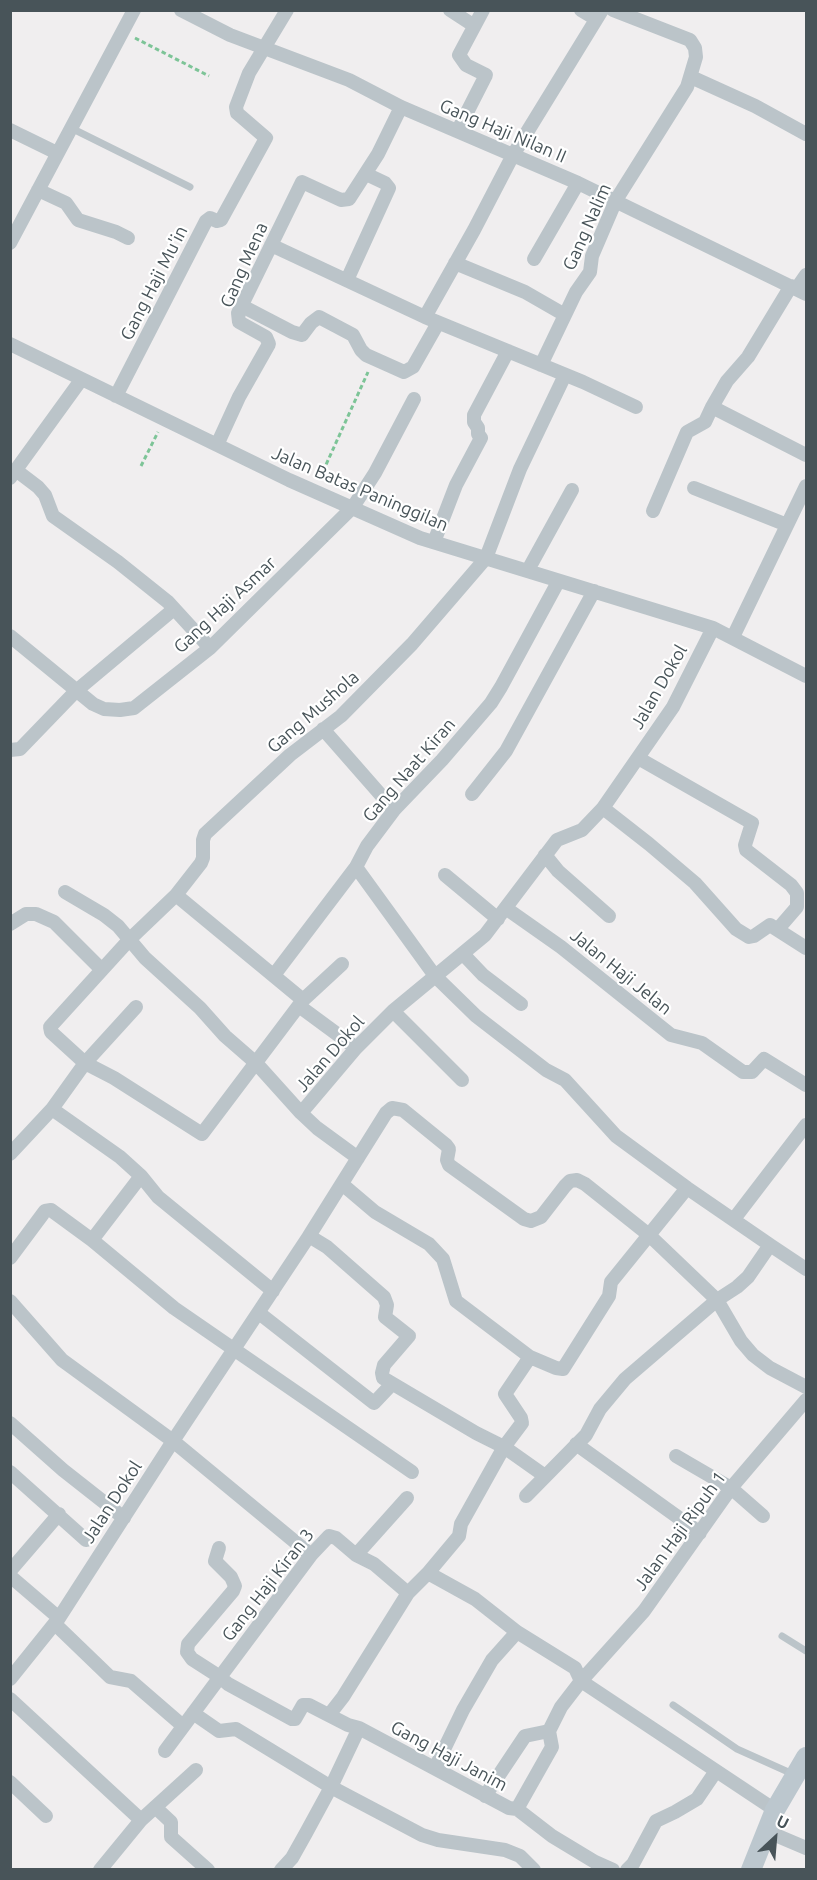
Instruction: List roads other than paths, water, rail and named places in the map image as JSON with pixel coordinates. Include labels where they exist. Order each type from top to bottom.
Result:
[{"type":"main road","points":[[751,1869],[775,1810],[807,1757]]},
{"type":"street","points":[[10,243],[134,10]]},
{"type":"street","name":"Gang Haji Nilan II","points":[[182,10],[264,48],[349,80],[401,107],[616,200],[798,289]]},
{"type":"street","points":[[264,48],[286,10]]},
{"type":"street","points":[[450,10],[473,25]]},
{"type":"street","points":[[458,130],[486,75],[466,65],[459,55],[483,10]]},
{"type":"street","points":[[242,306],[302,335],[319,317],[353,335],[361,350],[374,359],[400,371],[408,371],[413,367],[455,263],[513,155],[599,15],[581,10]]},
{"type":"street","name":"Gang Nalim","points":[[541,365],[576,292],[590,272],[592,256],[616,200],[691,77],[696,57],[693,43],[684,37],[613,10]]},
{"type":"street","name":"Gang Haji Mu'in","points":[[116,396],[206,221],[210,218],[221,220],[266,138],[236,110],[249,73],[264,48]]},
{"type":"street","points":[[691,77],[755,106],[807,134]]},
{"type":"street","points":[[347,280],[388,188],[385,183],[366,174],[401,107]]},
{"type":"street","points":[[10,130],[57,153]]},
{"type":"street","name":"Gang Mena","points":[[217,445],[239,397],[269,344],[266,337],[238,322],[238,313],[302,182],[335,198],[345,200],[353,195],[366,174]]},
{"type":"street","points":[[534,259],[578,183]]},
{"type":"street","points":[[38,190],[66,202],[78,220],[128,238]]},
{"type":"street","points":[[271,244],[432,320],[636,407]]},
{"type":"street","points":[[455,263],[525,292],[565,315]]},
{"type":"street","points":[[653,511],[687,432],[705,422],[727,381],[748,357],[807,274]]},
{"type":"street","name":"Jalan Batas Paninggilan","points":[[10,344],[217,445],[420,538],[713,628],[807,676]]},
{"type":"street","points":[[434,542],[456,485],[481,438],[474,422],[474,415],[508,351]]},
{"type":"street","points":[[486,558],[520,469],[565,375]]},
{"type":"street","points":[[17,470],[81,380]]},
{"type":"street","name":"Gang Haji Asmar","points":[[13,643],[93,704],[104,709],[134,708],[210,648],[353,507],[375,473],[414,399]]},
{"type":"street","points":[[712,406],[807,454]]},
{"type":"street","points":[[10,454],[17,470],[45,495],[53,516],[118,562],[174,609],[210,648]]},
{"type":"street","points":[[733,637],[807,486]]},
{"type":"street","points":[[694,488],[787,525]]},
{"type":"street","points":[[528,570],[572,490]]},
{"type":"street","name":"Gang Mushola","points":[[84,1063],[51,1032],[50,1027],[101,969],[176,895],[201,863],[205,834],[290,755],[341,716],[390,667],[486,558]]},
{"type":"street","name":"Gang Naat Kiran","points":[[274,975],[356,867],[367,846],[394,810],[442,760],[490,703],[558,582]]},
{"type":"street","points":[[472,794],[506,751],[594,591]]},
{"type":"street","points":[[10,750],[20,749],[76,691],[174,609]]},
{"type":"street","name":"Jalan Dokol","points":[[10,1679],[57,1621],[358,1158],[317,1128],[301,1113],[356,1048],[393,1011],[485,935],[557,840],[582,830],[603,808],[673,707],[713,628]]},
{"type":"street","points":[[323,729],[394,810]]},
{"type":"street","points":[[638,758],[752,823],[745,845],[746,850],[791,885],[797,893],[797,907],[778,929]]},
{"type":"street","points":[[603,808],[695,883],[736,929],[749,937],[759,934],[770,925],[807,948]]},
{"type":"street","points":[[545,855],[558,872],[609,916]]},
{"type":"street","points":[[356,867],[435,976],[476,1016],[546,1071],[566,1080],[616,1136],[687,1188],[807,1269]]},
{"type":"street","points":[[445,875],[503,914]]},
{"type":"street","points":[[65,892],[104,915],[130,939],[145,958],[256,1063],[301,1113]]},
{"type":"street","points":[[176,895],[274,975],[301,1003],[356,1048]]},
{"type":"street","points":[[10,924],[26,914],[36,914],[54,922],[101,969]]},
{"type":"street","name":"Jalan Haji Jelan","points":[[503,914],[561,946],[671,1035],[702,1043],[743,1072],[752,1072],[764,1059],[807,1085]]},
{"type":"street","points":[[463,954],[483,975],[521,1004]]},
{"type":"street","points":[[84,1063],[114,1077],[202,1134],[301,1003],[342,964]]},
{"type":"street","points":[[10,1154],[52,1109],[84,1063],[136,1007]]},
{"type":"street","points":[[393,1011],[462,1080]]},
{"type":"street","points":[[358,1158],[386,1113],[392,1108],[397,1108],[403,1110],[446,1145],[449,1149],[447,1160],[449,1165],[524,1219],[531,1221],[541,1216],[570,1181],[577,1180],[585,1184],[649,1235],[717,1300],[741,1341],[753,1355],[770,1368],[807,1387]]},
{"type":"street","points":[[52,1109],[120,1157],[141,1176],[158,1197],[273,1291]]},
{"type":"street","points":[[734,1219],[807,1125]]},
{"type":"street","points":[[92,1240],[141,1176]]},
{"type":"street","points":[[342,1184],[375,1212],[429,1244],[443,1260],[456,1301],[530,1357],[563,1369],[609,1296],[610,1282],[687,1188]]},
{"type":"street","points":[[10,1258],[48,1209],[92,1240],[174,1308],[412,1472]]},
{"type":"street","points":[[309,1236],[327,1247],[384,1297],[387,1305],[385,1317],[409,1336],[382,1370],[384,1378],[476,1433],[504,1447],[545,1476]]},
{"type":"street","points":[[526,1496],[586,1435],[600,1409],[625,1379],[717,1300],[748,1277],[770,1245]]},
{"type":"street","points":[[10,1302],[62,1360],[173,1441],[311,1555]]},
{"type":"street","points":[[259,1313],[374,1403],[392,1384]]},
{"type":"street","points":[[328,1715],[343,1697],[408,1593],[459,1536],[461,1524],[504,1447],[522,1423],[505,1394],[530,1357]]},
{"type":"street","name":"Jalan Haji Ripuh 1","points":[[580,1681],[644,1611],[731,1488],[807,1400]]},
{"type":"street","points":[[10,1423],[63,1470],[124,1518]]},
{"type":"street","points":[[576,1444],[700,1533]]},
{"type":"street","points":[[676,1456],[731,1488],[763,1516]]},
{"type":"street","points":[[10,1472],[86,1540]]},
{"type":"street","points":[[356,1555],[407,1498]]},
{"type":"street","points":[[10,1571],[59,1514]]},
{"type":"street","name":"Gang Haji Kiran 3","points":[[165,1751],[325,1539],[332,1536],[356,1555],[374,1564],[408,1593]]},
{"type":"street","points":[[219,1548],[215,1561],[231,1577],[235,1586],[188,1644],[186,1652],[192,1659],[220,1677]]},
{"type":"street","points":[[428,1573],[475,1599],[517,1632],[575,1668],[580,1681],[775,1810]]},
{"type":"street","points":[[10,1576],[110,1677],[131,1681],[183,1726]]},
{"type":"street","points":[[435,1768],[463,1710],[492,1660],[517,1632]]},
{"type":"street","name":"Gang Haji Janim","points":[[220,1677],[228,1684],[292,1719],[295,1719],[304,1704],[359,1728],[509,1808],[517,1809],[552,1747],[549,1731],[561,1707],[580,1681]]},
{"type":"street","points":[[10,1699],[141,1820]]},
{"type":"street","points":[[193,1713],[219,1731],[236,1730],[331,1787],[422,1835],[438,1840],[505,1850],[520,1856],[534,1869]]},
{"type":"street","points":[[281,1869],[292,1858],[331,1787],[359,1728]]},
{"type":"street","points":[[486,1796],[525,1736],[549,1731]]},
{"type":"street","points":[[100,1869],[141,1820],[196,1770]]},
{"type":"street","points":[[627,1869],[633,1864],[656,1821],[697,1798],[716,1771]]},
{"type":"street","points":[[10,1782],[46,1816]]},
{"type":"street","points":[[155,1807],[171,1822],[171,1837],[208,1869]]},
{"type":"street","points":[[517,1809],[552,1836],[594,1862],[613,1869]]},
{"type":"street","points":[[766,1831],[807,1848]]},
{"type":"lane","points":[[71,128],[190,187]]},
{"type":"lane","points":[[782,1636],[807,1651]]},
{"type":"lane","points":[[673,1705],[737,1749],[795,1775]]}]
